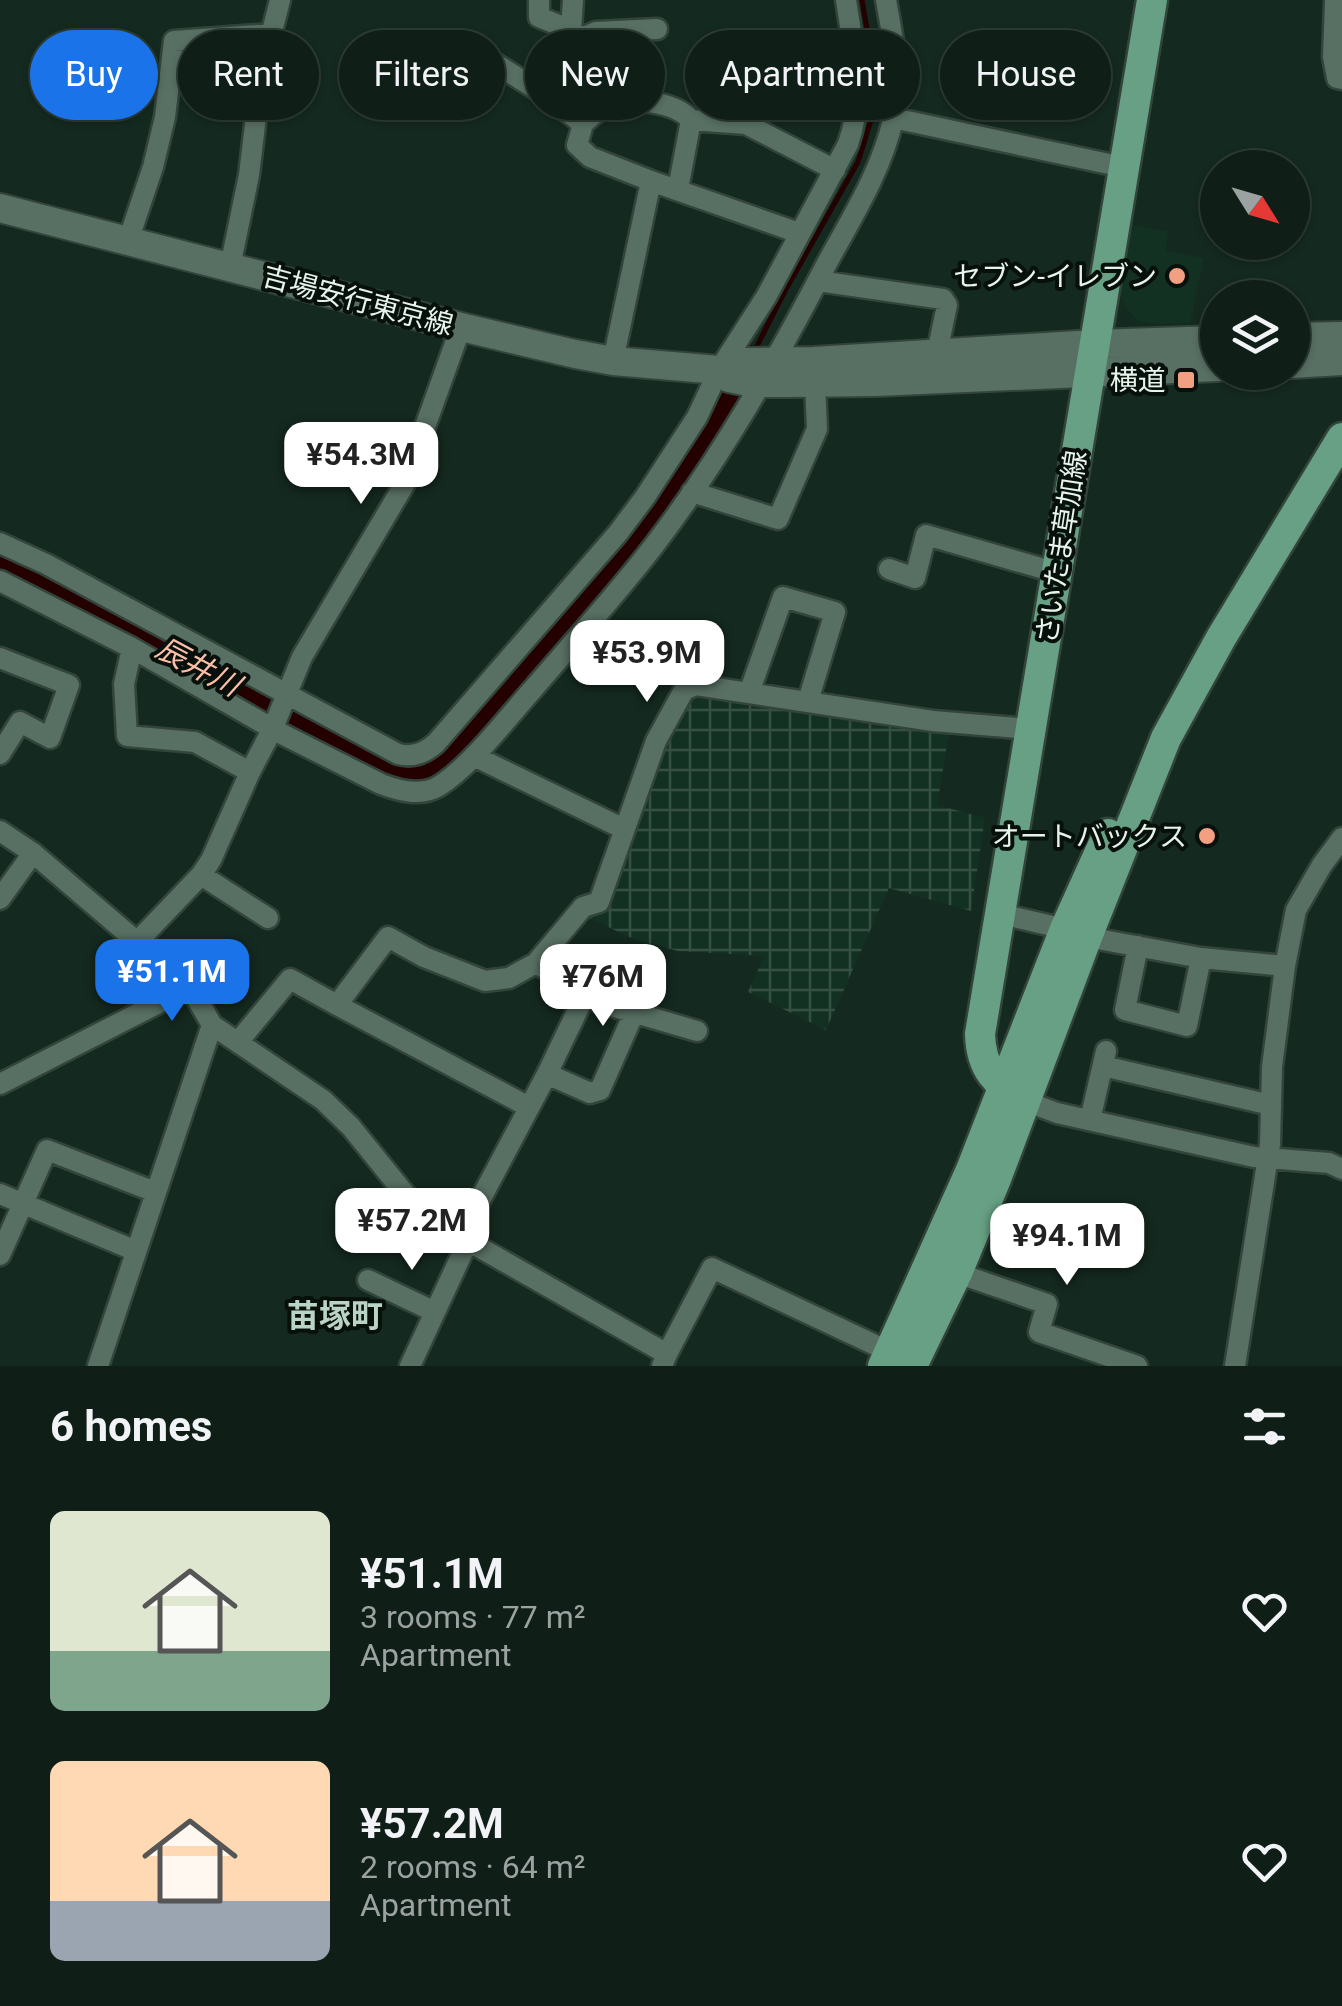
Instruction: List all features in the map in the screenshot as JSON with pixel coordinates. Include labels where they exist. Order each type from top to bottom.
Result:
[{"type":"main road","name":"さいたま草加線","points":[[1014,1094],[988,1069],[980,1053],[980,1034],[1152,0]]},
{"type":"main road","name":"吉場安行東京線","points":[[0,208],[461,327],[613,361],[748,371],[815,383],[1092,358],[1200,343]]},
{"type":"main road","points":[[1310,337],[1342,336]]},
{"type":"main road","name":"吉場安行東京線","points":[[748,371],[938,353],[1200,366]]},
{"type":"main road","points":[[1310,363],[1342,361]]},
{"type":"main road","points":[[895,1361],[971,1170],[1014,1094],[1129,789],[1166,738],[1220,638],[1342,438]]},
{"type":"main road","points":[[895,1361],[957,1273],[996,1179],[1014,1094]]},
{"type":"street","points":[[272,30],[280,0]]},
{"type":"street","points":[[539,0],[539,16],[569,30]]},
{"type":"street","points":[[573,0],[577,30]]},
{"type":"street","points":[[0,581],[396,790],[437,788],[474,756],[611,600],[692,492],[748,371],[766,297],[856,124],[856,62],[846,0]]},
{"type":"street","points":[[886,0],[891,30]]},
{"type":"street","points":[[1342,2],[1335,2],[1333,57],[1338,78],[1342,79]]},
{"type":"street","points":[[637,30],[657,29]]},
{"type":"street","points":[[128,241],[153,168],[165,117],[174,41],[178,41]]},
{"type":"street","points":[[685,113],[639,102],[604,107],[583,124],[576,146],[590,158],[799,233]]},
{"type":"street","points":[[230,267],[256,120]]},
{"type":"street","points":[[578,120],[583,124]]},
{"type":"street","points":[[678,189],[691,120],[746,124],[834,170]]},
{"type":"street","points":[[0,543],[398,754],[426,752],[618,532],[697,417],[748,371],[818,281],[874,175],[892,120]]},
{"type":"street","points":[[902,120],[1123,167]]},
{"type":"street","points":[[613,361],[651,180]]},
{"type":"street","points":[[818,281],[943,299],[947,305],[938,353]]},
{"type":"street","points":[[137,942],[211,860],[302,656],[404,486],[461,327]]},
{"type":"street","points":[[692,492],[778,518],[817,429],[815,383]]},
{"type":"street","points":[[888,569],[915,578],[926,535],[1058,573]]},
{"type":"street","points":[[749,693],[783,597],[835,612],[808,701]]},
{"type":"street","points":[[132,648],[124,684],[127,736],[195,742],[250,772]]},
{"type":"street","points":[[0,658],[69,684],[50,738],[20,722],[0,754]]},
{"type":"street","points":[[337,1005],[388,937],[424,957],[485,981],[509,978],[536,963],[584,907],[600,902],[656,742],[684,690],[696,685],[933,721],[1030,729]]},
{"type":"street","points":[[474,756],[624,829]]},
{"type":"street","points":[[0,831],[190,987],[212,1025],[323,1100],[351,1127],[412,1204],[664,1360],[712,1268],[895,1361]]},
{"type":"street","points":[[1235,1366],[1267,1156],[1272,1067],[1296,910],[1342,838]]},
{"type":"street","points":[[0,898],[32,854]]},
{"type":"street","points":[[201,875],[268,918]]},
{"type":"street","points":[[1001,914],[1201,958],[1285,966]]},
{"type":"street","points":[[1138,946],[1124,1010],[1187,1026],[1201,958]]},
{"type":"street","points":[[536,963],[601,1003],[697,1031]]},
{"type":"street","points":[[238,1042],[290,979],[529,1107]]},
{"type":"street","points":[[0,1084],[190,987]]},
{"type":"street","points":[[410,1366],[464,1239],[586,993]]},
{"type":"street","points":[[546,1074],[590,1093],[600,1090],[634,1013]]},
{"type":"street","points":[[98,1366],[212,1025]]},
{"type":"street","points":[[1090,1120],[1104,1058],[1271,1105]]},
{"type":"street","points":[[1014,1094],[1057,1112],[1090,1120],[1254,1157],[1329,1163],[1342,1170]]},
{"type":"street","points":[[0,1255],[48,1150],[155,1192]]},
{"type":"street","points":[[0,1194],[136,1251]]},
{"type":"street","points":[[957,1273],[1047,1304],[1039,1332],[1137,1366]]},
{"type":"street","points":[[368,1280],[435,1312]]},
{"type":"shaded area","points":[[1128,224],[1168,231],[1166,251],[1204,260],[1190,323],[1138,321],[1124,305],[1119,288]]},
{"type":"shaded area","points":[[694,691],[950,728],[937,805],[985,818],[971,911],[889,888],[826,1030],[748,992],[764,956],[678,951],[636,940],[587,917],[596,910],[665,739]]},
{"type":"waterway","points":[[754,352],[858,162],[873,114],[872,57],[862,0]]},
{"type":"waterway","name":"辰井川","points":[[0,562],[396,773],[409,777],[424,775],[445,761],[515,683],[628,547],[688,464],[750,360]]},
{"type":"place","name":"セブン-イレブン","points":[[1177,276]]},
{"type":"place","name":"横道","points":[[1186,380]]},
{"type":"place","name":"オートバックス","points":[[1207,836]]},
{"type":"district","name":"苗塚町","points":[[335,1316]]}]
